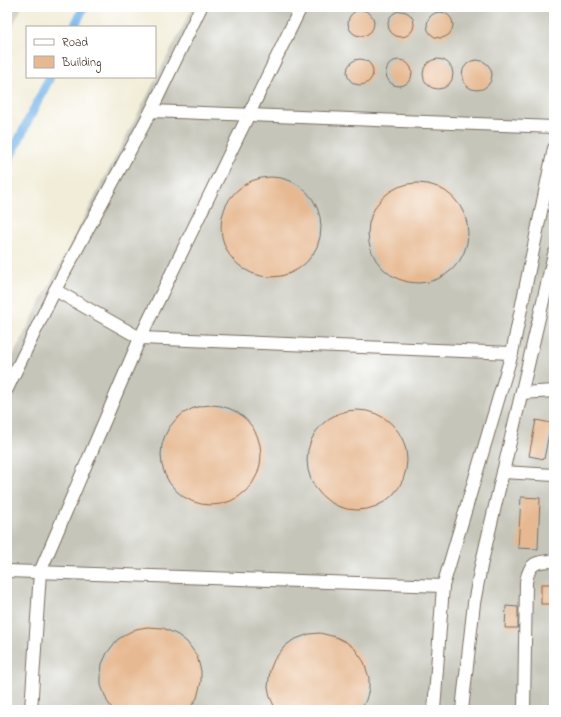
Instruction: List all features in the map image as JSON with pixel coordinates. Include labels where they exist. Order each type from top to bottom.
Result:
[{"type":"lane","points":[[7,389],[55,290],[151,111],[201,7]]},
{"type":"lane","points":[[31,710],[40,572],[140,338],[301,7]]},
{"type":"lane","points":[[151,111],[554,127]]},
{"type":"lane","points":[[434,710],[442,586],[512,353],[554,148]]},
{"type":"lane","points":[[462,710],[474,603],[481,566],[554,254]]},
{"type":"lane","points":[[55,290],[140,338],[512,353]]},
{"type":"lane","points":[[522,393],[554,392]]},
{"type":"lane","points":[[503,472],[554,475]]},
{"type":"lane","points":[[524,710],[527,574],[535,563],[554,561]]},
{"type":"lane","points":[[7,571],[442,586]]},
{"type":"shaded area","points":[[7,7],[22,7],[7,37]]},
{"type":"shaded area","points":[[193,7],[554,7],[554,710],[7,710],[7,367]]},
{"type":"building","points":[[361,10],[370,14],[374,23],[370,32],[361,36],[352,32],[348,23],[352,14]]},
{"type":"building","points":[[401,11],[410,15],[414,24],[410,33],[401,37],[392,33],[388,24],[392,15]]},
{"type":"building","points":[[440,12],[449,16],[453,25],[449,34],[440,38],[431,34],[427,25],[431,16]]},
{"type":"building","points":[[360,59],[369,63],[373,72],[369,81],[360,85],[351,81],[347,72],[351,63]]},
{"type":"building","points":[[438,59],[448,64],[453,74],[448,84],[438,89],[428,84],[423,74],[428,64]]},
{"type":"building","points":[[399,60],[408,64],[412,73],[408,82],[399,86],[390,82],[386,73],[390,64]]},
{"type":"building","points":[[477,60],[483,61],[491,69],[491,81],[483,89],[477,90],[471,89],[463,81],[462,75],[463,69],[471,61]]},
{"type":"building","points":[[271,177],[290,181],[307,191],[317,208],[321,227],[317,246],[307,263],[290,273],[271,277],[252,273],[235,263],[225,246],[221,227],[225,208],[235,191],[252,181]]},
{"type":"building","points":[[418,183],[437,187],[454,197],[464,214],[468,233],[464,252],[454,269],[437,279],[418,283],[399,279],[382,269],[372,252],[368,233],[372,214],[382,197],[399,187]]},
{"type":"building","points":[[211,405],[230,409],[247,419],[257,436],[261,455],[257,474],[247,491],[230,501],[211,505],[192,501],[175,491],[165,474],[161,455],[165,436],[175,419],[192,409]]},
{"type":"building","points":[[357,410],[376,414],[393,424],[403,441],[407,460],[403,479],[393,496],[376,506],[357,510],[338,506],[321,496],[311,479],[307,460],[311,441],[321,424],[338,414]]},
{"type":"building","points":[[536,420],[551,423],[544,459],[529,456]]},
{"type":"building","points":[[521,497],[540,498],[538,549],[518,548]]},
{"type":"building","points":[[541,584],[551,584],[551,604],[541,604]]},
{"type":"building","points":[[506,606],[518,607],[518,628],[505,628]]},
{"type":"building","points":[[147,627],[163,628],[178,635],[187,642],[197,656],[201,671],[201,682],[197,698],[189,710],[113,710],[107,701],[101,685],[101,674],[102,664],[107,653],[117,640],[126,634],[136,629]]},
{"type":"building","points":[[320,633],[336,637],[346,642],[355,649],[364,662],[369,678],[369,689],[361,710],[276,710],[270,697],[268,687],[270,670],[274,660],[284,647],[293,640],[309,634]]},
{"type":"waterway","points":[[74,26],[84,7]]},
{"type":"waterway","points":[[7,163],[50,78]]}]
